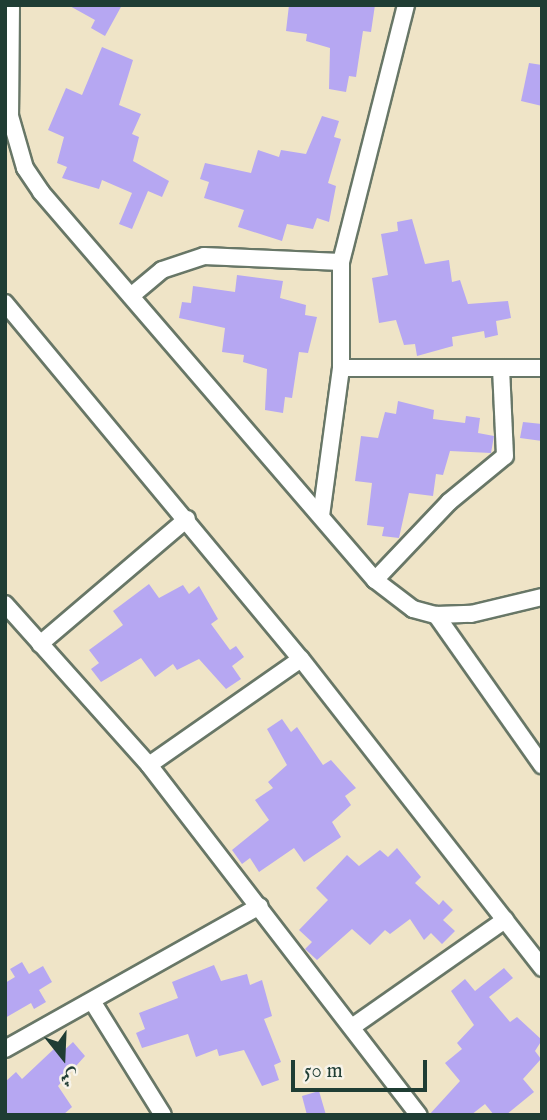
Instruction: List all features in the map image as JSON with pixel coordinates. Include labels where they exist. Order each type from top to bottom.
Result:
[{"type":"street","points":[[11,5],[10,116],[16,148],[41,192],[374,580],[413,609],[436,615],[471,614],[542,597]]},
{"type":"street","points":[[321,516],[341,368],[341,262],[406,5]]},
{"type":"street","points":[[131,296],[170,265],[204,256],[341,262]]},
{"type":"street","points":[[5,303],[301,659],[542,968]]},
{"type":"street","points":[[341,368],[542,368]]},
{"type":"street","points":[[374,580],[449,502],[505,456],[501,368]]},
{"type":"street","points":[[40,644],[187,519]]},
{"type":"street","points":[[5,604],[149,765],[419,1115]]},
{"type":"street","points":[[436,615],[542,765]]},
{"type":"street","points":[[149,765],[301,659]]},
{"type":"street","points":[[5,1049],[260,906]]},
{"type":"street","points":[[352,1027],[505,920]]},
{"type":"street","points":[[92,1001],[163,1115]]},
{"type":"building","points":[[68,5],[122,5],[105,36],[91,28],[95,20]]},
{"type":"building","points":[[289,5],[375,5],[371,32],[363,31],[356,77],[349,76],[346,92],[329,89],[330,48],[306,41],[307,34],[286,31]]},
{"type":"building","points":[[102,47],[133,60],[119,105],[141,114],[132,134],[139,137],[133,161],[169,181],[162,197],[148,191],[132,229],[119,224],[132,193],[102,180],[99,189],[62,178],[67,167],[57,163],[64,137],[48,130],[66,88],[82,95]]},
{"type":"building","points":[[529,63],[542,65],[542,106],[521,101]]},
{"type":"building","points":[[322,116],[339,121],[334,137],[341,139],[328,183],[336,186],[329,222],[317,218],[313,229],[287,224],[282,241],[238,227],[244,210],[204,198],[209,182],[200,179],[205,163],[251,173],[258,150],[279,157],[281,150],[306,154]]},
{"type":"building","points":[[412,219],[425,264],[449,260],[452,282],[460,280],[468,304],[508,301],[511,318],[496,321],[498,335],[485,338],[484,331],[452,337],[453,346],[417,356],[415,344],[404,345],[396,320],[379,323],[372,278],[388,275],[381,234],[398,231],[397,222]]},
{"type":"building","points":[[237,275],[283,281],[280,298],[306,305],[305,315],[317,317],[308,353],[299,352],[292,398],[285,397],[283,413],[265,410],[267,369],[243,362],[244,355],[222,352],[225,328],[179,318],[182,302],[191,303],[193,286],[235,292]]},
{"type":"building","points":[[398,401],[434,410],[433,419],[465,423],[466,416],[480,418],[478,433],[494,436],[491,453],[450,451],[443,475],[436,474],[433,496],[409,493],[399,538],[382,536],[384,527],[367,525],[372,483],[355,481],[361,436],[378,438],[385,412],[396,414]]},
{"type":"building","points":[[523,422],[542,424],[542,441],[520,438]]},
{"type":"building","points":[[149,584],[159,598],[183,585],[189,594],[199,586],[218,619],[211,624],[230,650],[236,646],[244,657],[232,666],[241,679],[226,689],[199,659],[177,670],[173,664],[155,677],[141,658],[101,682],[91,669],[99,663],[89,650],[123,625],[113,611]]},
{"type":"building","points":[[282,719],[291,732],[297,727],[323,765],[331,760],[356,788],[345,796],[351,805],[332,822],[341,837],[304,862],[294,848],[259,872],[250,858],[242,864],[232,850],[269,820],[255,800],[273,788],[268,782],[287,765],[267,729]]},
{"type":"building","points":[[397,848],[421,877],[415,883],[439,905],[443,900],[453,910],[443,920],[455,931],[442,944],[431,933],[424,940],[410,919],[390,934],[385,930],[370,945],[352,929],[317,960],[305,949],[312,942],[299,930],[328,900],[316,888],[347,855],[359,866],[380,850],[388,857]]},
{"type":"building","points":[[22,962],[29,974],[43,966],[52,982],[39,990],[46,1002],[34,1009],[31,1003],[5,1018],[5,983],[15,977],[10,969]]},
{"type":"building","points":[[214,965],[221,981],[247,974],[250,985],[262,980],[272,1016],[264,1019],[281,1062],[274,1065],[279,1080],[262,1086],[244,1050],[219,1056],[217,1049],[196,1057],[188,1034],[142,1048],[136,1033],[145,1029],[139,1013],[178,998],[172,982]]},
{"type":"building","points":[[504,968],[513,978],[489,997],[510,1022],[517,1017],[542,1040],[535,1051],[541,1059],[523,1079],[534,1092],[506,1115],[494,1115],[485,1104],[471,1115],[429,1115],[460,1081],[445,1063],[462,1049],[457,1043],[474,1025],[451,991],[465,979],[475,991]]},
{"type":"building","points":[[73,1042],[85,1056],[58,1086],[72,1107],[63,1115],[5,1115],[5,1082],[16,1072],[22,1079],[56,1047],[61,1053]]},
{"type":"building","points":[[319,1091],[326,1115],[307,1115],[302,1096]]}]
